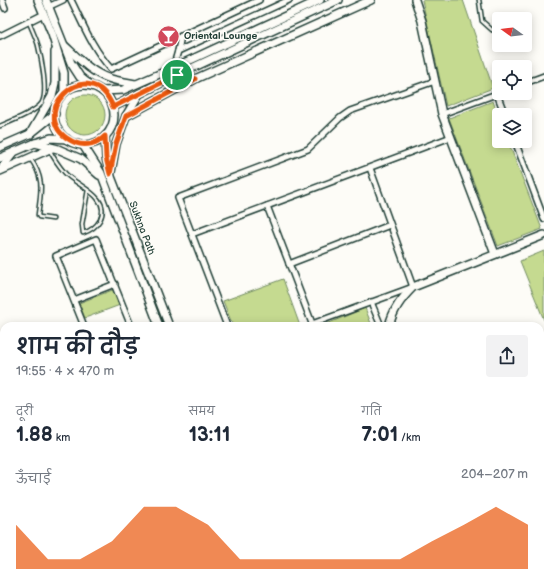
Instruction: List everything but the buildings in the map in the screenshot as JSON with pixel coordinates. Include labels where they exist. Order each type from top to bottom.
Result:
[{"type":"main road","points":[[38,0],[64,73],[64,93]]},
{"type":"main road","points":[[103,92],[123,90],[320,0]]},
{"type":"main road","points":[[113,107],[177,75],[338,0]]},
{"type":"main road","points":[[126,116],[195,79],[372,0]]},
{"type":"main road","points":[[415,0],[422,21],[442,114],[495,254]]},
{"type":"main road","points":[[0,158],[51,138],[67,139],[83,145],[89,144],[102,139],[113,124],[113,107],[110,99],[103,92],[90,85],[80,77],[71,63],[47,3]]},
{"type":"main road","points":[[30,134],[52,96],[55,83],[55,45]]},
{"type":"main road","points":[[63,45],[88,67],[103,76],[136,84]]},
{"type":"main road","points":[[177,75],[195,79]]},
{"type":"main road","points":[[67,139],[59,130],[56,122],[55,114],[57,104],[64,93],[78,86],[90,85]]},
{"type":"main road","points":[[110,174],[116,144],[126,116],[139,94]]},
{"type":"main road","points":[[0,147],[30,134],[55,114]]},
{"type":"main road","name":"Sukhna Path","points":[[105,136],[106,158],[110,174],[167,322]]},
{"type":"main road","points":[[35,143],[81,159],[103,177]]},
{"type":"main road","name":"Sukhna Path","points":[[83,145],[103,177],[157,322]]},
{"type":"main road","points":[[0,171],[50,148]]},
{"type":"main road","points":[[0,171],[14,152]]},
{"type":"main road","points":[[390,322],[394,310],[401,299],[413,287],[544,235]]},
{"type":"street","points":[[2,0],[5,8]]},
{"type":"street","points":[[47,3],[64,0]]},
{"type":"street","points":[[71,0],[88,37],[110,69],[259,0]]},
{"type":"street","points":[[178,51],[289,0]]},
{"type":"street","points":[[0,36],[44,14]]},
{"type":"street","points":[[173,68],[181,36]]},
{"type":"street","points":[[532,81],[544,77]]},
{"type":"street","points":[[225,322],[178,198],[308,148],[340,118],[350,111],[434,81]]},
{"type":"street","points":[[442,114],[492,95]]},
{"type":"street","points":[[192,234],[451,138]]},
{"type":"street","points":[[518,148],[544,219]]},
{"type":"street","points":[[320,322],[413,287],[370,168]]},
{"type":"street","points":[[267,206],[311,322]]},
{"type":"street","points":[[289,264],[390,225]]},
{"type":"street","points":[[82,322],[56,256],[96,239],[129,322]]},
{"type":"street","points":[[74,300],[115,284]]},
{"type":"street","points":[[371,302],[379,322]]},
{"type":"lane","points":[[479,0],[482,21],[492,30]]},
{"type":"lane","points":[[0,126],[28,113],[41,104],[44,97],[42,68],[38,45],[29,21]]},
{"type":"lane","points":[[50,148],[66,174],[88,190],[100,202],[102,207],[102,215],[96,226],[83,232],[82,224],[88,190]]},
{"type":"lane","points":[[30,158],[36,166],[40,176],[38,217],[53,219]]},
{"type":"green space","points":[[422,0],[463,0],[492,85],[492,88],[446,106]]},
{"type":"green space","points":[[85,95],[93,97],[99,101],[103,107],[105,115],[103,123],[99,129],[93,133],[85,135],[77,133],[71,129],[67,123],[65,115],[67,107],[71,101],[77,97]]},
{"type":"green space","points":[[493,101],[495,108],[492,108],[492,148],[511,148],[542,229],[498,246],[449,118]]},
{"type":"green space","points":[[544,251],[544,320],[520,261]]},
{"type":"green space","points":[[283,279],[299,322],[231,322],[223,301]]},
{"type":"green space","points":[[115,289],[120,305],[85,318],[79,303]]},
{"type":"green space","points":[[365,308],[370,322],[332,322]]},
{"type":"place","name":"Oriental Lounge","points":[[168,36]]},
{"type":"route","points":[[177,75],[195,79],[126,116],[116,144],[110,174],[106,158],[105,136],[102,139],[83,145],[67,139],[59,130],[56,122],[55,110],[59,99],[68,90],[81,85],[98,88],[108,96],[113,107],[177,75]]}]
